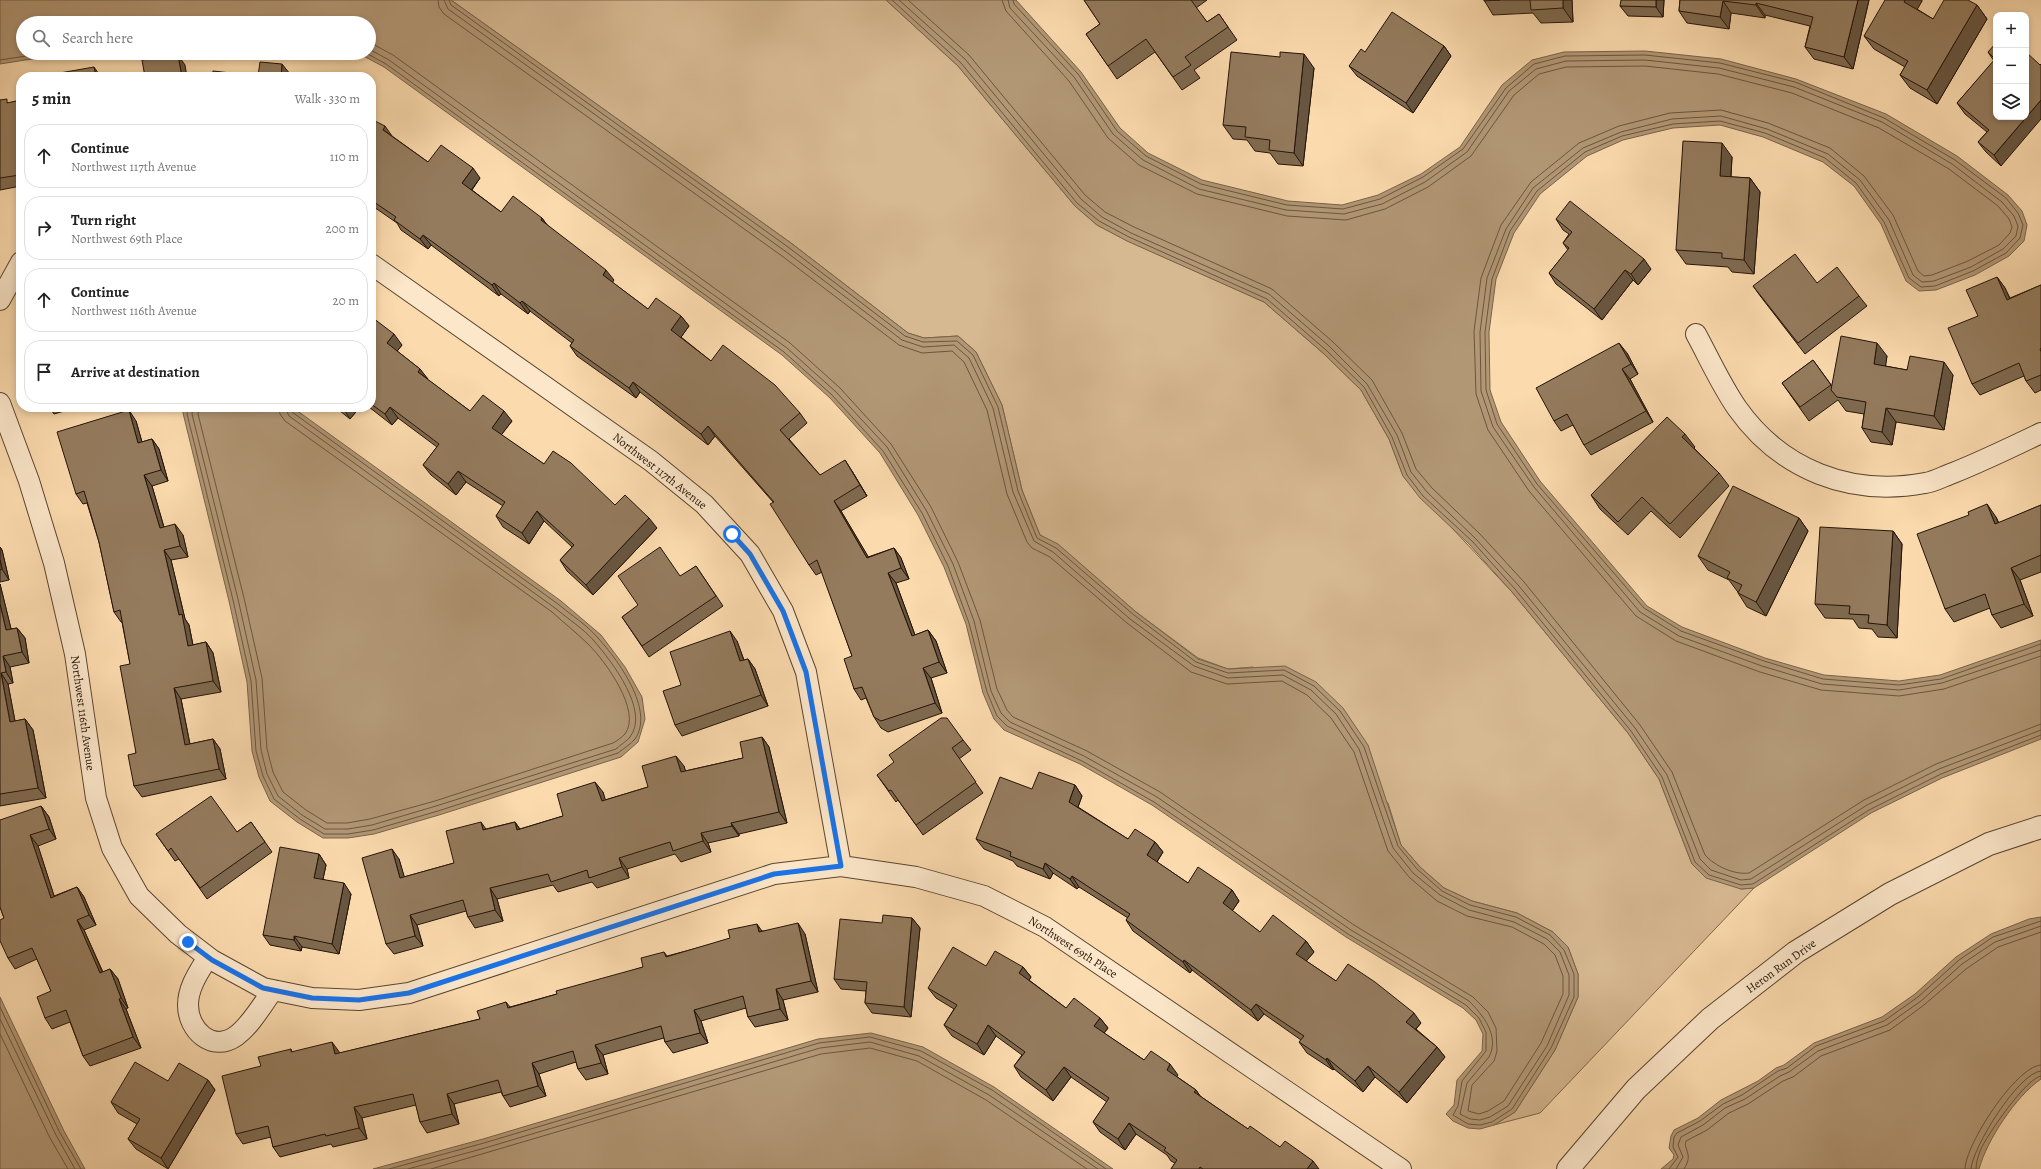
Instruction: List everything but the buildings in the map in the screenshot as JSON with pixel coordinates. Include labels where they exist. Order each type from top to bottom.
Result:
[{"type":"street","name":"Northwest 117th Avenue","points":[[376,268],[651,461],[704,504],[750,554],[783,611],[806,672],[841,866]]},
{"type":"street","points":[[1696,334],[1737,407],[1758,432],[1781,454],[1811,471],[1851,485],[1891,487],[1926,483],[1976,464],[2041,433]]},
{"type":"street","name":"Northwest 116th Avenue","points":[[0,403],[29,481],[54,564],[75,654],[96,798],[112,848],[139,896],[178,934],[208,957],[238,976]]},
{"type":"street","name":"Heron Run Drive","points":[[1568,1169],[1636,1089],[1710,1019],[1796,952],[1890,894],[1990,844],[2041,827]]},
{"type":"street","name":"Northwest 69th Place","points":[[238,976],[263,988],[312,998],[359,1000],[409,993],[774,874],[841,866],[916,877],[984,896],[1045,927],[1401,1169]]},
{"type":"street","points":[[208,957],[190,990],[188,1006],[192,1024],[199,1035],[212,1041],[225,1041],[235,1036],[246,1025],[273,990]]},
{"type":"shaded area","points":[[451,0],[886,0],[958,66],[1075,206],[1097,225],[1128,241],[1264,302],[1323,353],[1361,390],[1389,439],[1403,476],[1512,592],[1628,733],[1659,779],[1692,864],[1741,889],[1754,888],[1540,1113],[1494,1125],[1515,1112],[1555,1050],[1578,997],[1578,974],[1568,947],[1553,932],[1517,913],[1472,901],[1444,888],[1420,867],[1401,845],[1388,803],[1253,667],[1228,669],[1198,658],[1136,612],[1058,545],[1040,535],[1022,490],[1002,405],[976,352],[958,336],[924,338],[908,333],[791,243]]},
{"type":"water","points":[[0,0],[451,0],[791,243],[908,333],[924,338],[958,336],[976,352],[1002,405],[1022,490],[1040,535],[1058,544],[1136,612],[1198,659],[1228,669],[1285,666],[1316,682],[1343,708],[1368,745],[1401,845],[1420,867],[1444,888],[1472,901],[1517,913],[1553,932],[1568,947],[1578,974],[1578,997],[1555,1050],[1515,1112],[1494,1125],[1480,1129],[1468,1128],[1453,1121],[1446,1114],[1454,1105],[1457,1080],[1482,1051],[1483,1034],[1476,1020],[1463,1008],[1346,937],[1152,805],[1080,764],[1004,730],[994,719],[983,693],[966,624],[944,567],[918,515],[880,453],[830,398],[782,355],[384,67],[371,60],[376,60],[376,16],[16,16],[16,60],[25,60],[0,64]]},
{"type":"water","points":[[886,0],[1016,0],[1081,72],[1120,128],[1148,153],[1202,180],[1288,201],[1342,205],[1378,195],[1421,174],[1460,147],[1502,85],[1532,60],[1564,52],[1645,51],[1721,59],[1796,79],[1886,114],[1957,156],[2008,195],[2022,211],[2027,225],[2024,241],[2009,256],[1975,275],[1936,290],[1919,291],[1906,281],[1881,224],[1854,186],[1823,162],[1763,137],[1720,125],[1673,128],[1623,140],[1587,156],[1540,194],[1514,233],[1496,279],[1489,332],[1490,390],[1501,422],[1540,481],[1647,606],[1682,627],[1765,658],[1824,675],[1899,681],[1940,675],[2041,640],[2041,739],[1942,778],[1871,813],[1754,888],[1741,889],[1706,878],[1692,864],[1659,779],[1628,733],[1512,592],[1469,544],[1420,498],[1403,476],[1389,439],[1361,390],[1323,353],[1264,302],[1127,241],[1097,225],[1075,206],[958,66]]},
{"type":"water","points":[[299,412],[561,601],[601,635],[625,667],[642,697],[645,719],[638,742],[621,757],[439,815],[374,834],[348,838],[323,838],[297,822],[270,801],[259,777],[252,751],[247,682],[229,601],[183,413]]},
{"type":"water","points":[[2041,917],[2041,1079],[2022,1096],[2004,1120],[1989,1145],[1979,1169],[1661,1169],[1673,1159],[1674,1155],[1669,1148],[1671,1136],[1674,1130],[1698,1118],[1721,1100],[1758,1081],[1776,1068],[1784,1065],[1814,1043],[1882,1017],[1915,994],[1956,957],[1991,934],[2029,919]]},
{"type":"water","points":[[0,997],[64,1131],[85,1169],[0,1169]]},
{"type":"water","points":[[871,1033],[923,1047],[994,1087],[1113,1169],[373,1169],[483,1139],[818,1039]]},
{"type":"route","points":[[188,942],[212,960],[238,976],[263,988],[312,998],[359,1000],[409,993],[774,874],[841,866],[806,672],[783,611],[750,554],[732,534]]}]
